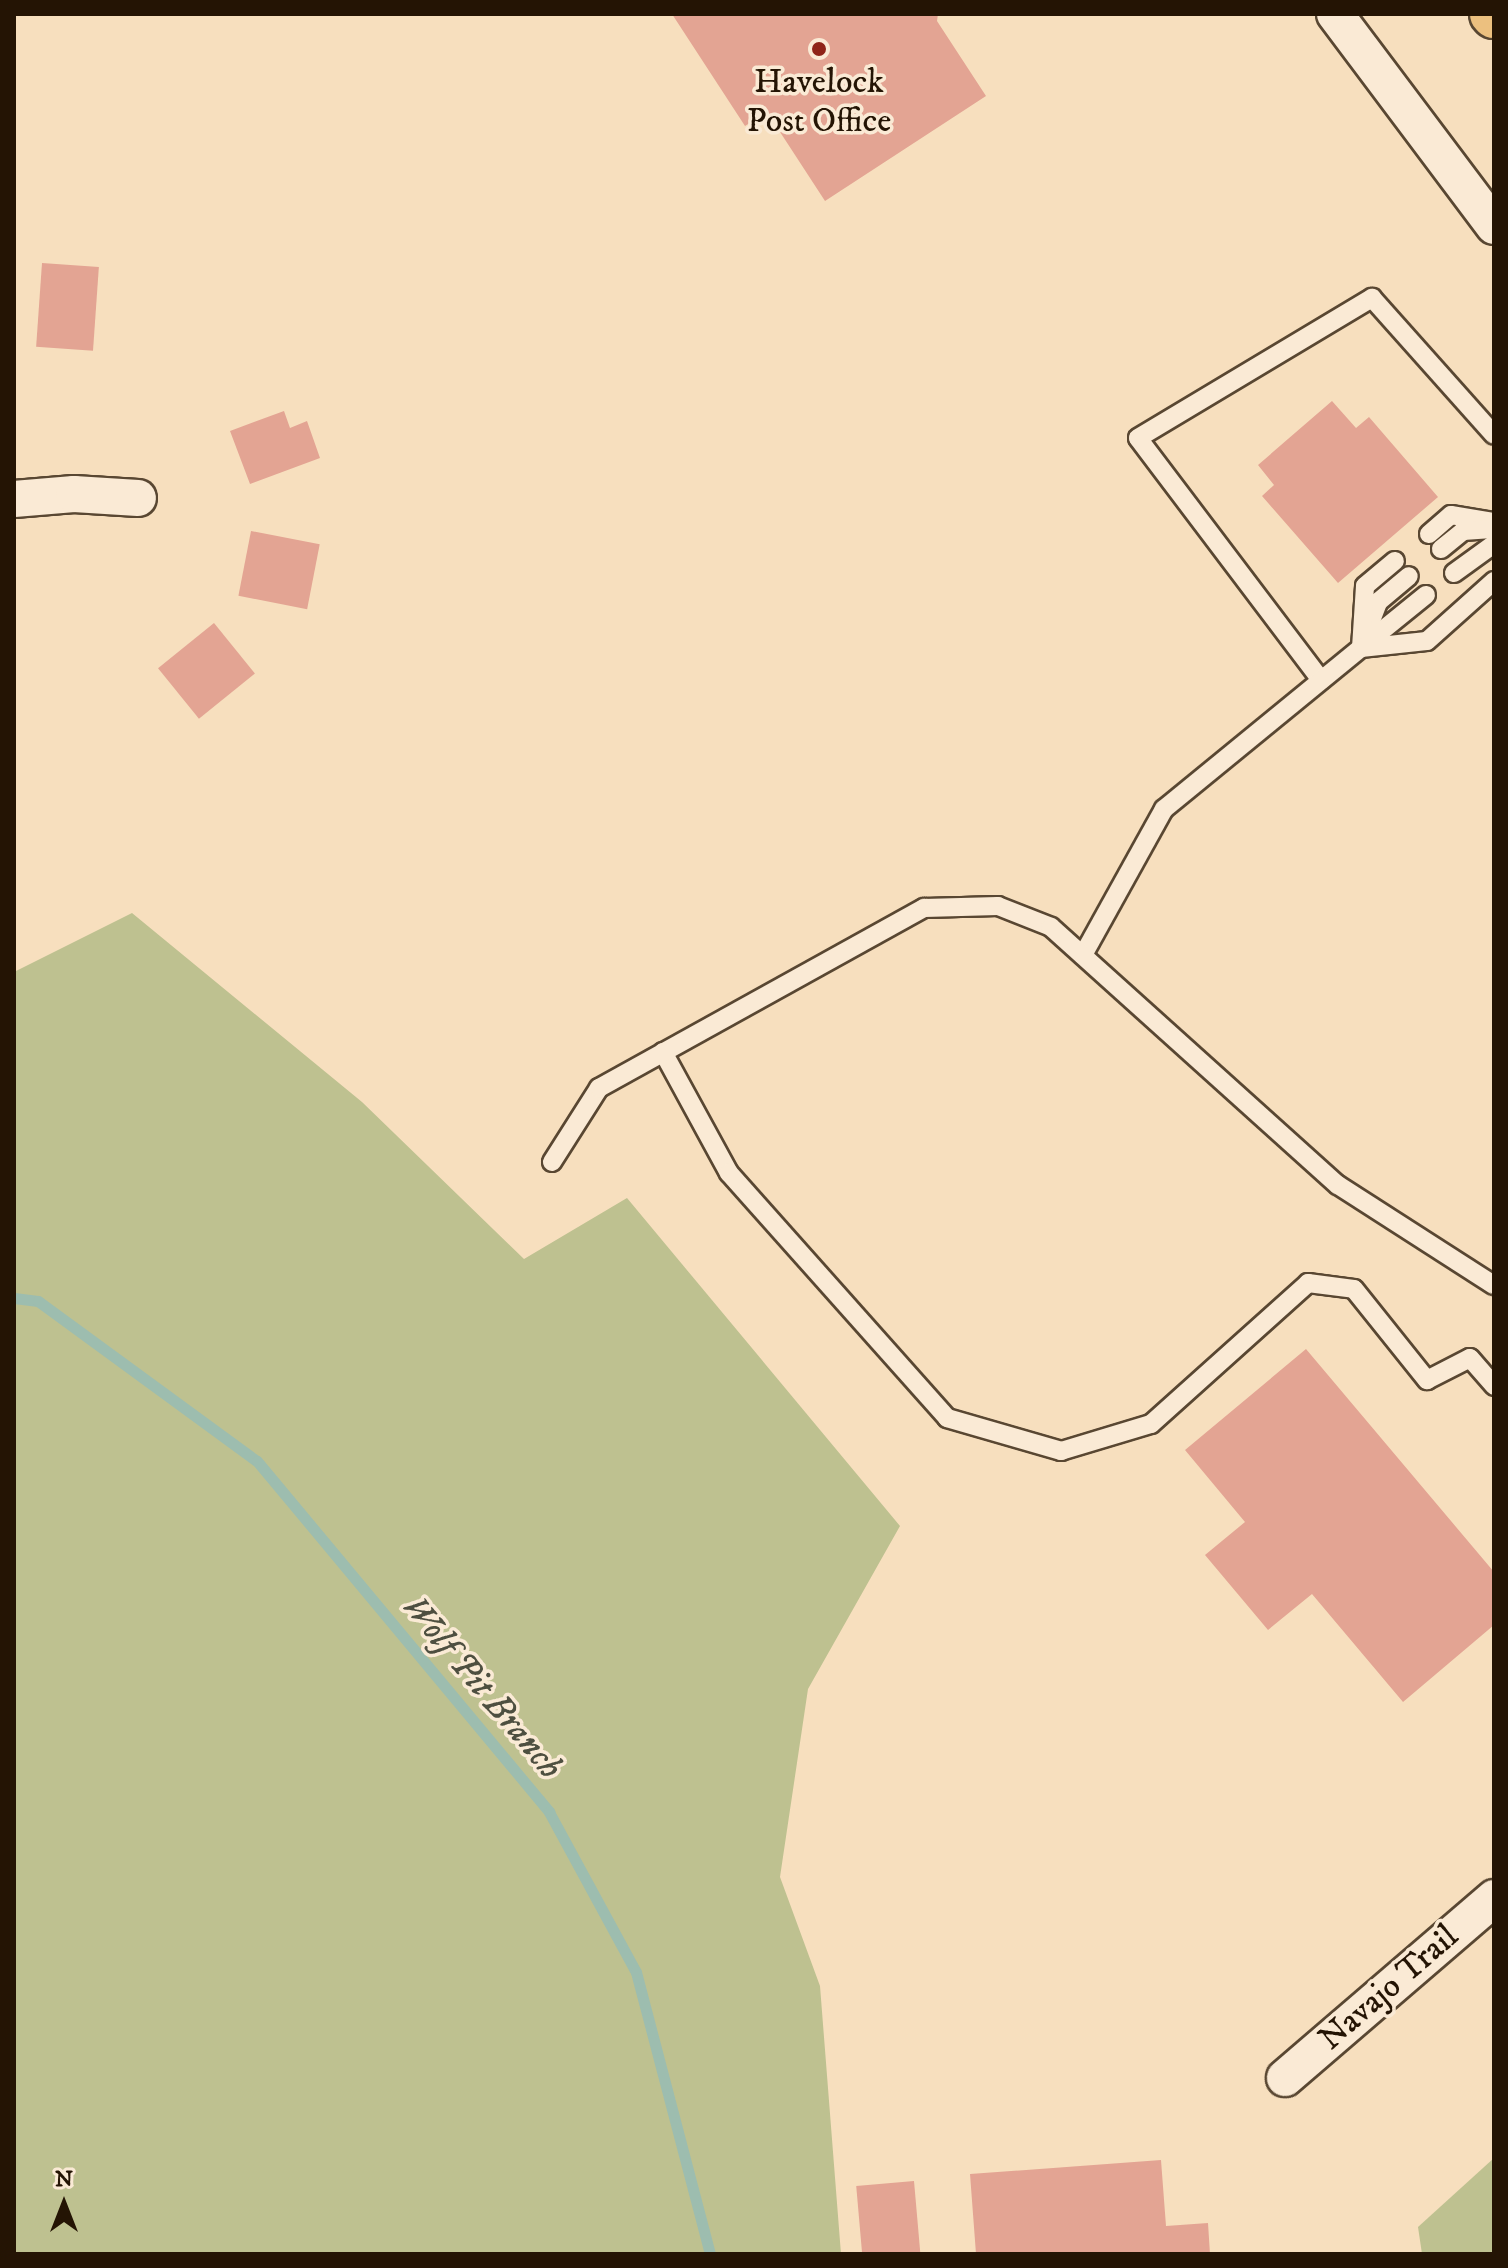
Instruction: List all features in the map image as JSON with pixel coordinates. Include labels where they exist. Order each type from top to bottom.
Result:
[{"type":"street","points":[[1335,14],[1494,226]]},
{"type":"street","points":[[14,499],[74,494],[138,498]]},
{"type":"street","name":"Navajo Trail","points":[[1285,2078],[1494,1898]]},
{"type":"lane","points":[[1321,680],[1138,438],[1372,298],[1494,435]]},
{"type":"lane","points":[[1429,534],[1451,515],[1494,522]]},
{"type":"lane","points":[[1441,549],[1463,531],[1494,529]]},
{"type":"lane","points":[[1454,573],[1494,544]]},
{"type":"lane","points":[[1361,648],[1365,586],[1395,561]]},
{"type":"lane","points":[[1361,648],[1378,602],[1409,576]]},
{"type":"lane","points":[[1361,648],[1427,641],[1494,581]]},
{"type":"lane","points":[[1083,955],[1164,809],[1426,595]]},
{"type":"lane","points":[[552,1162],[599,1088],[924,908],[998,906],[1051,927],[1338,1185],[1494,1285]]},
{"type":"lane","points":[[663,1052],[729,1173],[947,1418],[1061,1451],[1151,1424],[1308,1283],[1354,1289],[1427,1380],[1470,1358],[1494,1386]]},
{"type":"green space","points":[[132,913],[362,1102],[524,1259],[627,1198],[900,1526],[808,1689],[780,1877],[820,1986],[841,2254],[14,2254],[14,972]]},
{"type":"green space","points":[[1494,2158],[1494,2254],[1422,2254],[1418,2227]]},
{"type":"building","points":[[672,14],[938,14],[937,21],[986,96],[825,201],[767,112],[745,126]]},
{"type":"building","points":[[42,263],[99,267],[93,351],[36,347]]},
{"type":"building","points":[[1332,401],[1356,428],[1369,417],[1438,497],[1338,583],[1262,496],[1274,485],[1258,465]]},
{"type":"building","points":[[284,411],[290,428],[307,421],[320,458],[250,484],[230,431]]},
{"type":"building","points":[[251,531],[320,544],[307,609],[238,596]]},
{"type":"building","points":[[214,623],[255,674],[199,719],[158,668]]},
{"type":"building","points":[[1306,1349],[1494,1572],[1494,1625],[1403,1702],[1312,1594],[1268,1630],[1205,1555],[1245,1522],[1185,1450]]},
{"type":"building","points":[[1161,2160],[1166,2226],[1208,2223],[1210,2254],[976,2254],[970,2174]]},
{"type":"building","points":[[914,2181],[920,2254],[862,2254],[856,2186]]},
{"type":"waterway","name":"Wolf Pit Branch","points":[[14,1298],[38,1301],[257,1461],[549,1812],[636,1972],[710,2254]]},
{"type":"place","name":"Havelock Post Office","points":[[819,49]]}]
